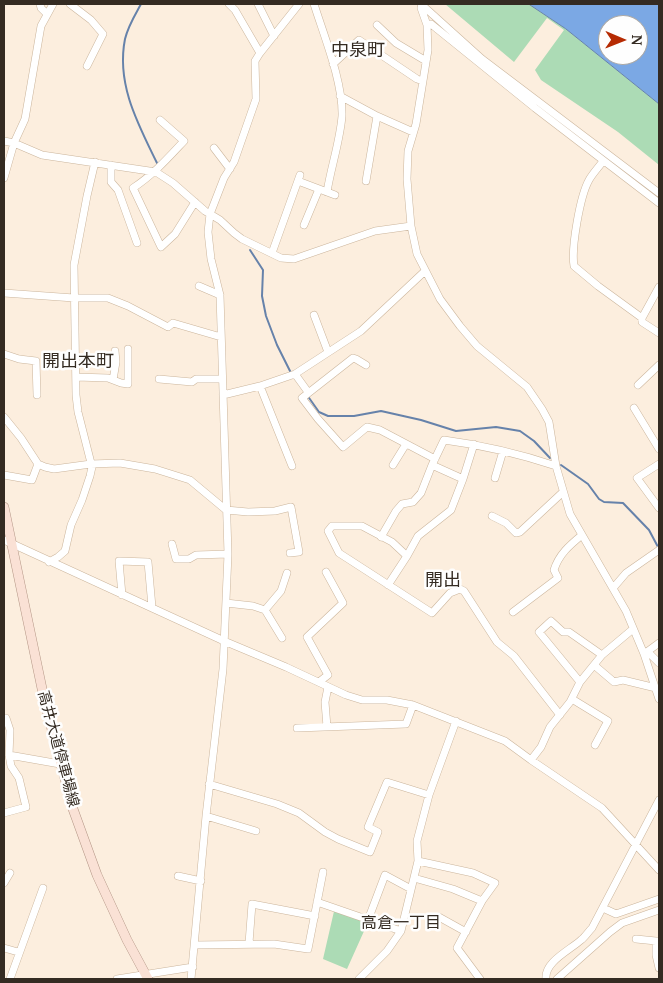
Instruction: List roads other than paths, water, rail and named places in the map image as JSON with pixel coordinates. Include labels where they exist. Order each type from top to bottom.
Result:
[{"type":"main road","name":"高井大道停車場線","points":[[4,507],[8,542],[60,764],[73,808],[98,875],[147,977]]},
{"type":"street","points":[[40,4],[47,14]]},
{"type":"street","points":[[4,178],[14,143],[25,119],[41,26],[53,4]]},
{"type":"street","points":[[70,4],[91,20],[103,34],[87,66]]},
{"type":"street","points":[[229,4],[235,10],[260,53]]},
{"type":"street","points":[[258,4],[274,36]]},
{"type":"street","points":[[314,4],[333,64],[340,96],[342,118],[326,192]]},
{"type":"street","points":[[422,4],[421,8],[428,34],[426,60],[416,124],[408,150],[407,179],[411,226],[417,254],[440,299],[477,346],[527,387],[549,422],[556,466],[570,514],[614,587],[646,653],[659,698]]},
{"type":"street","points":[[422,4],[482,59],[659,193]]},
{"type":"street","points":[[192,979],[209,784],[223,669],[228,554],[220,295],[209,242],[210,214],[224,178],[234,162],[256,99],[255,62],[296,5]]},
{"type":"street","points":[[427,26],[431,24],[659,204]]},
{"type":"street","points":[[377,25],[396,43],[426,60]]},
{"type":"street","points":[[333,64],[359,40],[417,79],[423,80]]},
{"type":"street","points":[[340,96],[377,116],[413,132]]},
{"type":"street","points":[[366,181],[377,116]]},
{"type":"street","points":[[160,120],[184,141],[156,172],[149,175],[133,188],[161,247],[175,234],[195,202]]},
{"type":"street","points":[[4,141],[14,143],[42,155],[156,172],[173,182],[242,239],[281,258],[294,258],[375,231],[411,226]]},
{"type":"street","points":[[214,148],[230,169]]},
{"type":"street","points":[[603,161],[589,180],[583,193],[574,242],[574,266],[642,318],[642,322],[659,333]]},
{"type":"street","points":[[49,562],[65,550],[71,525],[90,476],[91,464],[78,412],[74,265],[86,196],[95,162]]},
{"type":"street","points":[[111,164],[111,182],[118,190],[138,243]]},
{"type":"street","points":[[272,253],[299,178],[335,195]]},
{"type":"street","points":[[308,222],[319,189]]},
{"type":"street","points":[[222,395],[260,386],[294,374],[360,331],[425,271]]},
{"type":"street","points":[[199,286],[220,295]]},
{"type":"street","points":[[642,318],[659,287]]},
{"type":"street","points":[[4,293],[74,298],[108,298],[128,306],[168,328],[173,323],[221,337]]},
{"type":"street","points":[[314,315],[328,352]]},
{"type":"street","points":[[76,377],[114,380],[128,384],[128,349]]},
{"type":"street","points":[[114,380],[115,351]]},
{"type":"street","points":[[4,354],[36,361],[37,395]]},
{"type":"street","points":[[366,365],[353,358],[302,398],[343,447],[367,427],[380,430],[463,479]]},
{"type":"street","points":[[638,385],[659,365]]},
{"type":"street","points":[[294,374],[308,392]]},
{"type":"street","points":[[159,379],[192,382],[196,379],[222,379]]},
{"type":"street","points":[[260,386],[292,466]]},
{"type":"street","points":[[634,408],[659,449]]},
{"type":"street","points":[[4,417],[38,464],[54,469],[91,464],[120,463],[183,476],[226,510],[248,512],[275,511],[291,507],[299,552],[290,552]]},
{"type":"street","points":[[381,537],[402,504],[413,502],[421,493],[444,440],[474,444],[556,466]]},
{"type":"street","points":[[393,465],[406,444]]},
{"type":"street","points":[[388,585],[418,536],[451,510],[474,444]]},
{"type":"street","points":[[495,478],[503,451]]},
{"type":"street","points":[[4,475],[32,480],[38,464]]},
{"type":"street","points":[[659,464],[637,478],[659,508]]},
{"type":"street","points":[[492,516],[506,523],[516,533],[520,532],[563,492]]},
{"type":"street","points":[[407,556],[392,542],[362,526],[332,526],[328,530],[339,553],[432,613],[450,593],[460,589],[464,591],[497,642],[514,656],[560,715]]},
{"type":"street","points":[[513,612],[558,578],[554,570],[557,560],[582,535]]},
{"type":"street","points":[[8,542],[152,607],[224,642],[328,687],[362,700],[387,700],[414,704],[505,741],[594,801],[659,870]]},
{"type":"street","points":[[172,544],[176,559],[189,559],[196,555],[228,554]]},
{"type":"street","points":[[614,587],[626,573],[659,550]]},
{"type":"street","points":[[122,595],[119,561],[148,562],[152,607]]},
{"type":"street","points":[[319,682],[328,675],[307,637],[343,603],[326,572]]},
{"type":"street","points":[[265,610],[281,590],[287,573]]},
{"type":"street","points":[[226,603],[253,606],[265,610],[282,638]]},
{"type":"street","points":[[580,682],[539,632],[551,620],[563,632],[569,632],[602,655]]},
{"type":"street","points":[[531,760],[541,747],[550,727],[572,699],[580,682],[602,655],[633,629]]},
{"type":"street","points":[[646,653],[659,643]]},
{"type":"street","points":[[646,653],[659,663]]},
{"type":"street","points":[[594,665],[614,682],[623,680],[656,688]]},
{"type":"street","points":[[327,727],[325,702],[328,687]]},
{"type":"street","points":[[572,699],[608,721],[595,745]]},
{"type":"street","points":[[297,728],[406,724],[414,704]]},
{"type":"street","points":[[4,718],[6,718],[10,730],[11,766],[20,778],[26,807],[4,814]]},
{"type":"street","points":[[359,979],[387,951],[402,931],[418,861],[417,841],[429,795],[456,720]]},
{"type":"street","points":[[10,755],[60,764]]},
{"type":"street","points":[[209,784],[277,804],[299,813],[325,832],[370,852],[378,832],[368,827],[387,782],[429,795]]},
{"type":"street","points":[[537,979],[546,977],[551,964],[582,939],[592,928],[659,800]]},
{"type":"street","points":[[206,816],[256,831]]},
{"type":"street","points":[[418,861],[473,872],[495,883],[482,901],[457,948],[480,979]]},
{"type":"street","points":[[195,945],[274,944],[308,949],[323,872]]},
{"type":"street","points":[[4,883],[10,873]]},
{"type":"street","points":[[368,920],[385,875],[411,889]]},
{"type":"street","points":[[178,876],[200,881]]},
{"type":"street","points":[[414,878],[453,888],[482,901]]},
{"type":"street","points":[[10,979],[42,888]]},
{"type":"street","points":[[603,908],[616,914],[659,899]]},
{"type":"street","points":[[318,902],[402,931]]},
{"type":"street","points":[[249,944],[252,904],[315,916]]},
{"type":"street","points":[[557,979],[622,923],[659,910]]},
{"type":"street","points":[[439,917],[466,932]]},
{"type":"street","points":[[636,939],[656,941],[656,955],[659,968]]},
{"type":"street","points":[[4,948],[18,952]]},
{"type":"street","points":[[117,979],[147,977],[193,967]]},
{"type":"water","points":[[529,4],[659,4],[659,104],[611,65],[648,65],[648,15],[598,15],[598,55],[566,29]]},
{"type":"waterway","points":[[141,4],[125,39],[124,72],[130,103],[157,163]]},
{"type":"waterway","points":[[250,250],[263,270],[262,296],[266,316],[277,345],[291,373]]},
{"type":"waterway","points":[[307,395],[319,412],[328,416],[354,416],[381,411],[421,420],[456,431],[496,427],[520,431],[534,441],[550,458]]},
{"type":"waterway","points":[[561,465],[588,484],[599,499],[604,502],[623,503],[649,530],[658,547]]},
{"type":"district","name":"中泉町","points":[[358,51]]},
{"type":"district","name":"開出本町","points":[[78,362]]},
{"type":"district","name":"開出","points":[[443,581]]},
{"type":"district","name":"高倉一丁目","points":[[401,923]]}]
